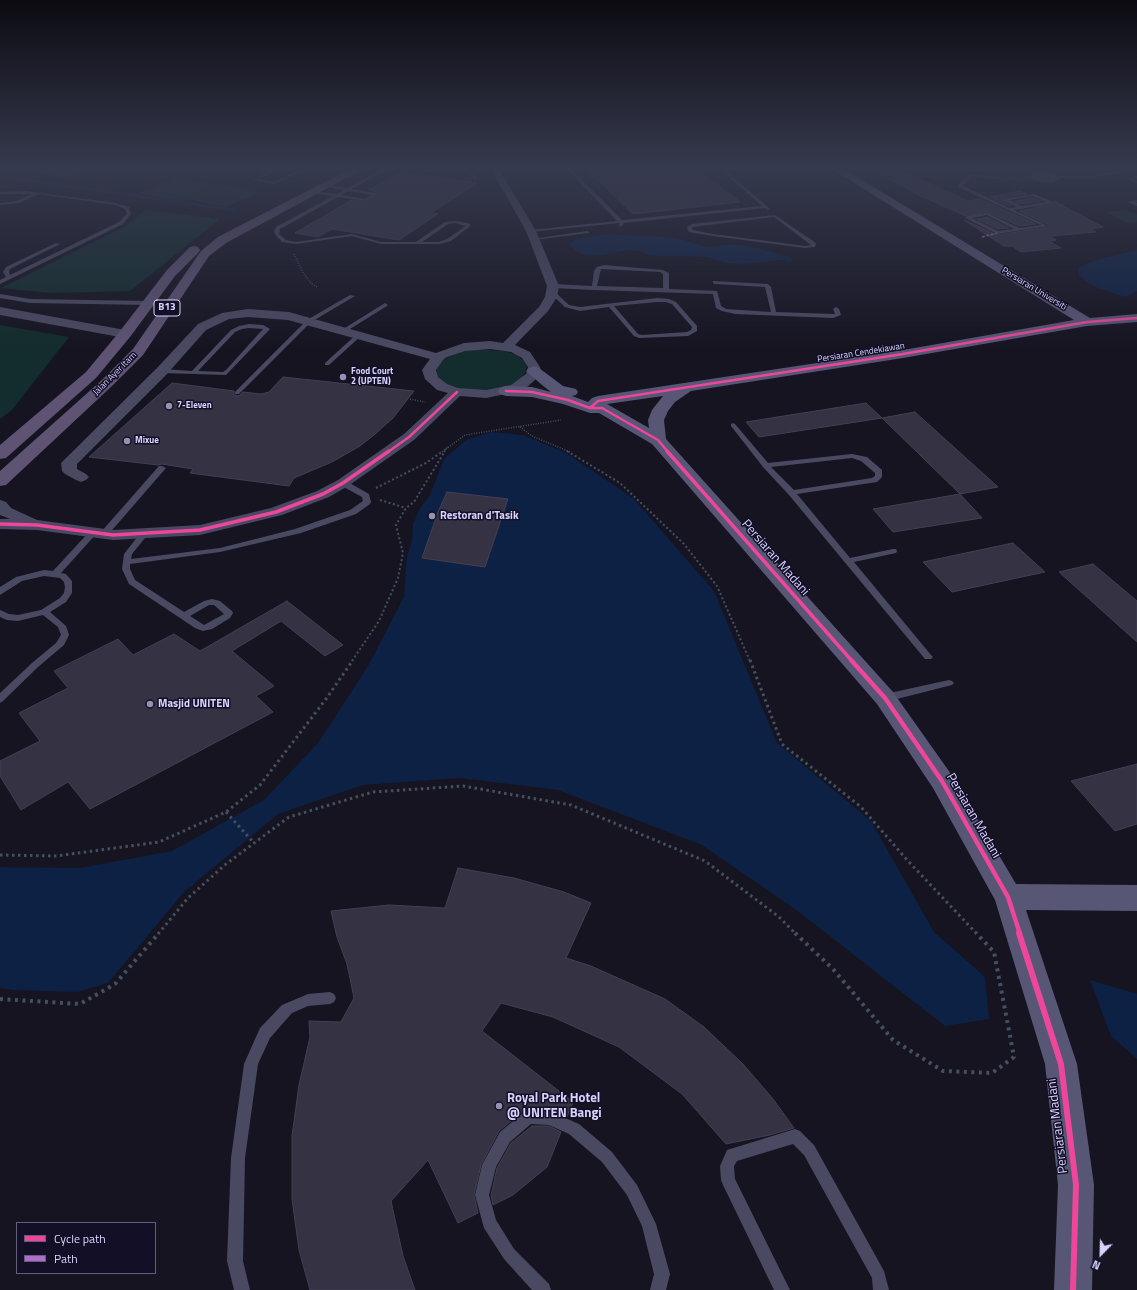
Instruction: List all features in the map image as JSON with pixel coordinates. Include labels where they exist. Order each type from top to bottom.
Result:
[{"type":"main road","name":"Jalan Ayer Itam","points":[[0,454],[91,375],[125,334],[171,273],[203,242],[223,229]]},
{"type":"main road","name":"Jalan Ayer Itam","points":[[0,481],[108,382],[138,352],[205,254],[222,240],[241,229]]},
{"type":"street","points":[[506,347],[544,309],[551,297],[552,289],[529,229]]},
{"type":"street","name":"Persiaran Universiti","points":[[936,229],[1087,322]]},
{"type":"street","points":[[1050,328],[1063,319],[1065,308],[1118,320]]},
{"type":"street","points":[[0,311],[125,334]]},
{"type":"street","points":[[81,477],[70,471],[69,463],[162,371],[202,327],[226,316],[248,313],[266,313],[290,316],[438,357]]},
{"type":"street","name":"Persiaran Cendekiawan","points":[[597,406],[687,388],[903,354],[1050,328],[1087,322],[1137,318]]},
{"type":"street","points":[[506,391],[528,380],[534,371],[533,363],[526,355],[506,347],[490,345],[457,349],[438,357],[430,366],[429,370],[432,379],[442,387],[457,392],[486,394],[506,391],[532,392],[597,406]]},
{"type":"street","points":[[534,371],[547,382],[597,406]]},
{"type":"street","points":[[658,440],[656,420],[660,410],[669,399],[687,388]]},
{"type":"street","points":[[0,524],[37,525],[99,534],[145,533],[200,530],[276,512],[322,494],[343,483],[409,437],[457,392]]},
{"type":"street","name":"Persiaran Madani","points":[[597,406],[658,440],[885,698],[942,781],[1008,897],[1061,1064],[1076,1185],[1073,1290]]},
{"type":"street","points":[[0,505],[5,511],[37,525]]},
{"type":"street","points":[[1008,897],[1137,898]]},
{"type":"lane","points":[[0,282],[109,229]]},
{"type":"lane","points":[[277,229],[277,234],[284,241],[289,243],[352,235],[375,243],[445,242],[463,229]]},
{"type":"lane","points":[[417,243],[438,229]]},
{"type":"lane","points":[[532,235],[576,229]]},
{"type":"lane","points":[[690,229],[691,231],[713,235],[805,247],[813,246],[814,244],[793,229]]},
{"type":"lane","points":[[990,229],[997,233],[1024,229]]},
{"type":"lane","points":[[532,235],[590,232]]},
{"type":"lane","points":[[9,278],[6,272],[8,268],[56,244],[73,247]]},
{"type":"lane","points":[[594,288],[597,271],[599,268],[604,267],[661,270],[666,273],[666,291]]},
{"type":"lane","points":[[774,314],[768,287],[766,285],[715,280],[715,292],[718,307],[724,310],[774,314],[833,316],[838,314],[836,309]]},
{"type":"lane","points":[[552,289],[594,288],[715,292]]},
{"type":"lane","points":[[552,289],[568,306],[580,309],[667,300],[674,303],[695,327],[694,331],[688,334],[641,337],[636,334],[610,306]]},
{"type":"lane","points":[[0,296],[30,301],[149,303]]},
{"type":"lane","points":[[237,393],[309,321],[352,296]]},
{"type":"lane","points":[[343,331],[385,305]]},
{"type":"lane","points":[[162,371],[218,374],[228,371],[267,329],[263,327],[249,326],[234,331],[194,372]]},
{"type":"lane","points":[[327,364],[359,335]]},
{"type":"lane","points":[[733,425],[766,465],[792,493],[928,657]]},
{"type":"lane","points":[[766,465],[852,456],[864,459],[879,472],[878,477],[874,480],[792,493]]},
{"type":"lane","points":[[55,574],[99,534],[162,468]]},
{"type":"lane","points":[[126,562],[220,550],[298,531],[353,512],[367,502],[365,495],[343,483]]},
{"type":"lane","points":[[145,533],[128,554],[126,569],[132,582],[184,616]]},
{"type":"lane","points":[[848,561],[893,551]]},
{"type":"lane","points":[[0,592],[8,585],[32,575],[55,574],[63,576],[68,581],[69,587],[68,593],[63,600],[44,612],[18,618],[7,617],[0,613]]},
{"type":"lane","points":[[0,699],[35,665],[60,645],[65,635],[62,626],[44,612]]},
{"type":"lane","points":[[885,698],[949,683]]},
{"type":"lane","points":[[242,1290],[235,1261],[237,1182],[238,1158],[251,1064],[265,1033],[287,1009],[308,1000],[330,998]]},
{"type":"lane","points":[[543,1290],[509,1254],[489,1223],[482,1195],[489,1165],[505,1136],[529,1117],[549,1118],[574,1129],[606,1157],[632,1190],[649,1224],[662,1274],[658,1290]]},
{"type":"lane","points":[[782,1290],[728,1180],[726,1166],[732,1155],[795,1136],[809,1150],[879,1276],[881,1290]]},
{"type":"path","points":[[297,262],[312,284],[317,287]]},
{"type":"path","points":[[365,495],[426,463],[447,447],[465,436],[562,420]]},
{"type":"path","points":[[0,999],[80,1004],[115,984],[188,898],[226,864],[289,817],[373,792],[462,786],[571,805],[705,862],[780,917],[833,969],[893,1040],[943,1071],[992,1073],[1014,1057],[994,952],[908,861],[861,806],[782,744],[755,671],[716,586],[684,544],[620,483],[572,452],[532,436],[520,427]]},
{"type":"path","points":[[0,855],[56,856],[159,842],[226,812],[260,785],[326,699],[379,621],[398,578],[403,553],[396,525],[406,508],[414,502],[447,447]]},
{"type":"path","points":[[365,495],[406,508]]},
{"type":"path","points":[[226,812],[254,843]]},
{"type":"green space","points":[[120,229],[207,229],[130,291],[51,293],[1,288]]},
{"type":"green space","points":[[0,325],[69,337],[12,410],[0,419]]},
{"type":"green space","points":[[476,349],[503,351],[515,354],[523,360],[527,366],[525,373],[520,380],[510,386],[481,391],[453,387],[443,382],[437,375],[437,368],[442,361],[462,351]]},
{"type":"water","points":[[608,234],[669,237],[706,247],[737,244],[790,257],[792,262],[780,260],[743,264],[728,263],[706,257],[648,255],[640,251],[627,250],[603,255],[585,255],[574,250],[570,244],[576,239]]},
{"type":"water","points":[[1137,250],[1137,291],[1126,297],[1100,289],[1087,282],[1079,275],[1078,268],[1096,260]]},
{"type":"water","points":[[491,432],[523,435],[566,453],[633,498],[714,591],[777,743],[871,821],[934,932],[985,977],[989,1019],[945,1026],[799,912],[702,845],[558,790],[460,778],[363,785],[278,814],[184,892],[108,983],[77,992],[13,990],[0,988],[0,867],[80,868],[172,851],[264,800],[318,743],[368,666],[404,597],[407,556],[412,541],[413,524],[420,508],[430,495],[444,459],[466,440]]},
{"type":"water","points":[[1090,980],[1137,994],[1137,1059],[1111,1036]]},
{"type":"building","points":[[302,229],[332,229],[318,237],[295,233]]},
{"type":"building","points":[[333,229],[415,229],[399,240]]},
{"type":"building","points":[[978,229],[984,229],[997,235],[1034,229],[1090,229],[1096,232],[1050,236],[1056,240],[1049,241],[1061,248],[1021,252],[1012,246],[1004,246]]},
{"type":"building","points":[[283,377],[414,391],[393,418],[360,446],[332,462],[294,478],[289,486],[190,473],[193,469],[162,464],[158,465],[89,457],[172,383],[234,391],[234,395],[239,396],[243,392],[261,394],[269,392]]},
{"type":"building","points":[[866,403],[882,418],[759,437],[746,422]]},
{"type":"building","points":[[915,412],[998,487],[960,494],[882,418]]},
{"type":"building","points":[[447,492],[508,499],[485,567],[422,558],[438,512]]},
{"type":"building","points":[[960,494],[982,518],[893,532],[873,509]]},
{"type":"building","points":[[1013,543],[1045,572],[952,592],[923,562]]},
{"type":"building","points":[[1093,564],[1137,601],[1137,642],[1059,572]]},
{"type":"building","name":"Masjid UNITEN","points":[[287,601],[343,645],[325,656],[281,621],[232,651],[274,686],[256,696],[273,712],[90,809],[68,782],[21,810],[0,776],[0,761],[40,741],[19,713],[68,688],[54,671],[118,639],[133,655],[174,634],[200,651]]},
{"type":"building","points":[[1137,764],[1137,824],[1115,831],[1071,781]]},
{"type":"building","points":[[458,868],[514,878],[564,892],[591,903],[566,958],[591,966],[665,999],[704,1027],[743,1064],[773,1099],[794,1128],[770,1135],[726,1144],[682,1094],[619,1047],[553,1017],[501,1003],[482,1031],[573,1102],[567,1117],[549,1110],[528,1109],[523,1111],[499,1131],[481,1165],[474,1195],[478,1213],[458,1223],[428,1160],[391,1201],[403,1256],[415,1290],[310,1290],[299,1250],[292,1199],[292,1136],[299,1085],[310,1037],[309,1021],[341,1022],[354,998],[347,964],[337,937],[331,911],[389,905],[445,908]]},
{"type":"building","points":[[532,1126],[549,1126],[561,1132],[547,1167],[513,1195],[493,1205],[491,1195],[497,1168],[511,1143]]},
{"type":"marked path","points":[[982,237],[997,233]]},
{"type":"cycle path","points":[[590,408],[598,401],[903,354],[1087,322],[1137,318]]},
{"type":"cycle path","points":[[506,391],[532,392],[568,400],[590,408],[602,408],[658,440],[885,698],[942,781],[1008,897],[1061,1064],[1076,1185],[1073,1290]]},
{"type":"cycle path","points":[[0,524],[37,525],[113,535],[200,530],[276,512],[323,494],[343,483],[409,437],[457,392]]},
{"type":"place","name":"Food Court 2 (UPTEN)","points":[[343,377]]},
{"type":"place","name":"7-Eleven","points":[[169,406]]},
{"type":"place","name":"Mixue","points":[[127,441]]},
{"type":"place","name":"Restoran d'Tasik","points":[[432,516]]},
{"type":"place","name":"Masjid UNITEN","points":[[150,704]]},
{"type":"place","name":"Royal Park Hotel @ UNITEN Bangi","points":[[499,1106]]}]
